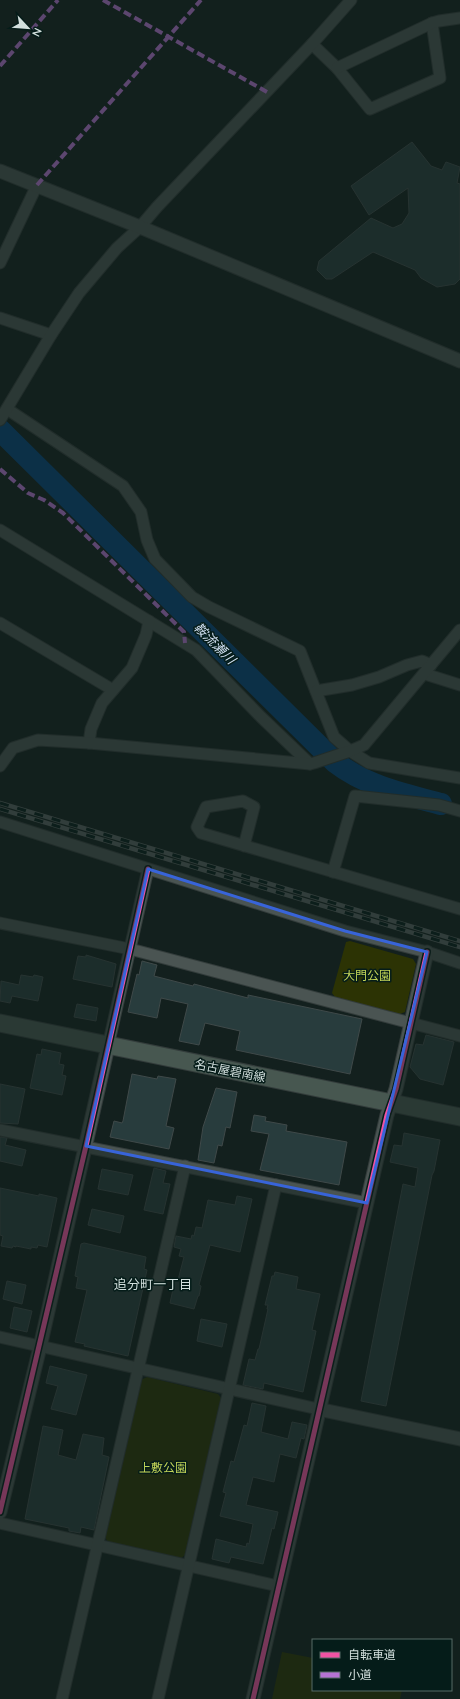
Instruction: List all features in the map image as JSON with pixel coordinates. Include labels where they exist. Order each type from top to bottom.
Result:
[{"type":"main road","name":"名古屋碧南線","points":[[0,1023],[460,1117]]},
{"type":"street","points":[[0,420],[78,293],[117,248],[140,227],[157,207],[312,44],[351,0]]},
{"type":"street","points":[[336,68],[439,21],[460,18]]},
{"type":"street","points":[[312,44],[336,68],[370,109],[440,78],[432,24]]},
{"type":"street","points":[[0,171],[140,227],[460,361]]},
{"type":"street","points":[[0,263],[37,185]]},
{"type":"street","points":[[0,318],[51,335]]},
{"type":"street","points":[[7,410],[123,486],[141,512],[146,540],[155,559],[192,597],[209,607],[300,651],[334,737],[350,751],[370,763],[460,778]]},
{"type":"street","points":[[0,530],[196,650],[261,717],[312,763]]},
{"type":"street","points":[[89,743],[91,729],[102,703],[132,668],[146,635],[149,621]]},
{"type":"street","points":[[0,623],[113,690]]},
{"type":"street","points":[[0,766],[13,748],[38,740],[89,743],[312,763],[364,745],[460,630]]},
{"type":"street","points":[[316,691],[352,685],[379,678],[407,665],[422,661],[428,669],[460,685]]},
{"type":"street","points":[[333,872],[355,796],[440,805],[460,811]]},
{"type":"street","points":[[244,846],[254,807],[243,801],[206,807],[197,827],[201,833],[244,846],[460,909]]},
{"type":"street","points":[[0,822],[345,931],[427,952],[460,963]]},
{"type":"street","points":[[0,1512],[40,1346],[148,869]]},
{"type":"street","points":[[0,923],[130,949],[460,1036]]},
{"type":"street","points":[[252,1699],[366,1203],[387,1115],[396,1089],[427,952]]},
{"type":"street","points":[[0,1130],[366,1203]]},
{"type":"street","points":[[62,1699],[185,1166]]},
{"type":"street","points":[[158,1699],[276,1185]]},
{"type":"street","points":[[0,1337],[229,1390],[460,1439]]},
{"type":"street","points":[[0,1523],[188,1567],[278,1586]]},
{"type":"highlighted area","points":[[148,869],[345,931],[427,952],[367,1203],[86,1146]]},
{"type":"green space","name":"大門公園","points":[[350,941],[413,959],[416,964],[405,1012],[400,1014],[335,997],[332,993],[346,942]]},
{"type":"green space","name":"上敷公園","points":[[147,1377],[218,1394],[221,1398],[185,1555],[180,1559],[108,1542],[105,1537],[141,1380]]},
{"type":"green space","points":[[282,1652],[312,1658],[312,1691],[402,1691],[400,1699],[272,1699]]},
{"type":"building","points":[[412,142],[431,166],[442,170],[446,162],[460,167],[457,183],[460,184],[460,279],[455,284],[437,287],[421,278],[415,270],[373,252],[332,279],[326,279],[317,270],[319,261],[371,218],[393,228],[402,224],[409,213],[408,188],[369,215],[351,186]]},
{"type":"building","points":[[86,955],[116,964],[112,987],[73,979],[78,956],[86,957]]},
{"type":"building","points":[[142,961],[157,965],[154,976],[193,986],[194,984],[248,998],[248,995],[362,1019],[350,1074],[236,1050],[240,1031],[205,1023],[199,1045],[179,1041],[188,1004],[161,998],[157,1018],[128,1012],[137,974],[139,975]]},
{"type":"building","points":[[21,975],[43,977],[38,1001],[12,996],[10,1003],[0,1001],[1,981],[19,985]]},
{"type":"building","points":[[77,1004],[98,1008],[96,1021],[74,1017]]},
{"type":"building","points":[[426,1035],[454,1042],[443,1085],[420,1079],[410,1067],[416,1044],[423,1045]]},
{"type":"building","points":[[42,1049],[61,1053],[59,1064],[64,1065],[62,1075],[66,1076],[62,1095],[30,1088],[37,1054],[41,1055]]},
{"type":"building","points":[[132,1074],[157,1079],[158,1076],[176,1079],[166,1126],[174,1128],[169,1149],[110,1137],[114,1121],[122,1123],[123,1121]]},
{"type":"building","points":[[0,1084],[25,1089],[18,1124],[0,1123]]},
{"type":"building","points":[[216,1088],[237,1092],[230,1128],[226,1127],[222,1146],[218,1145],[214,1163],[198,1160],[203,1127]]},
{"type":"building","points":[[254,1115],[266,1117],[265,1121],[287,1125],[286,1131],[347,1142],[339,1185],[260,1170],[269,1134],[251,1131]]},
{"type":"building","points":[[404,1133],[440,1140],[386,1406],[361,1401],[403,1184],[415,1187],[418,1168],[390,1162],[394,1145],[402,1146]]},
{"type":"building","points":[[0,1137],[7,1138],[5,1145],[26,1150],[22,1166],[0,1161]]},
{"type":"building","points":[[154,1168],[166,1171],[163,1183],[170,1184],[163,1214],[144,1210]]},
{"type":"building","points":[[102,1169],[133,1175],[128,1195],[98,1189]]},
{"type":"building","points":[[0,1188],[57,1198],[47,1247],[38,1245],[37,1248],[31,1247],[31,1249],[16,1246],[13,1246],[12,1248],[1,1246],[3,1236],[0,1235]]},
{"type":"building","points":[[237,1196],[252,1199],[240,1252],[210,1245],[199,1285],[201,1286],[199,1296],[194,1309],[170,1303],[175,1280],[178,1280],[184,1257],[179,1256],[181,1249],[174,1247],[176,1236],[191,1239],[192,1235],[194,1236],[196,1227],[202,1228],[208,1200],[235,1205]]},
{"type":"building","points":[[92,1209],[124,1216],[120,1233],[88,1225]]},
{"type":"building","points":[[84,1243],[146,1257],[144,1269],[147,1270],[128,1356],[84,1346],[85,1344],[75,1342],[87,1290],[76,1288],[78,1277],[75,1276],[81,1244]]},
{"type":"building","points":[[275,1272],[298,1277],[296,1289],[320,1294],[312,1330],[316,1331],[303,1392],[264,1383],[263,1389],[243,1385],[249,1359],[255,1360],[259,1349],[268,1309],[268,1305],[265,1305],[272,1276],[274,1276]]},
{"type":"building","points":[[7,1281],[26,1285],[22,1304],[3,1299]]},
{"type":"building","points":[[14,1307],[32,1311],[27,1332],[10,1328]]},
{"type":"building","points":[[201,1319],[227,1324],[222,1347],[197,1341]]},
{"type":"building","points":[[50,1366],[87,1375],[76,1415],[51,1409],[58,1386],[46,1383]]},
{"type":"building","points":[[252,1403],[266,1406],[261,1432],[288,1439],[292,1422],[307,1425],[304,1439],[301,1438],[296,1458],[280,1454],[274,1482],[253,1477],[246,1505],[278,1512],[274,1529],[272,1528],[263,1564],[231,1557],[229,1563],[212,1559],[216,1539],[246,1547],[247,1543],[249,1544],[253,1524],[220,1516],[226,1493],[223,1492],[231,1461],[234,1462],[244,1425],[247,1426]]},
{"type":"building","points":[[43,1426],[63,1430],[58,1455],[76,1460],[83,1434],[104,1438],[102,1455],[109,1457],[94,1530],[81,1527],[80,1533],[69,1531],[69,1528],[25,1519]]},
{"type":"waterway","name":"鞍流瀬川","points":[[0,430],[335,762],[372,783],[399,793],[441,804]]},
{"type":"railway","points":[[0,803],[460,941]]},
{"type":"railway","points":[[0,809],[460,947]]},
{"type":"marked path","points":[[0,66],[58,0]]},
{"type":"marked path","points":[[103,0],[267,92]]},
{"type":"marked path","points":[[37,185],[201,0]]},
{"type":"marked path","points":[[0,469],[28,493],[44,500],[63,513],[184,632],[185,643]]},
{"type":"cycle path","points":[[0,1512],[86,1146],[148,869]]},
{"type":"cycle path","points":[[253,1699],[387,1115],[396,1089],[427,952]]},
{"type":"district","name":"追分町一丁目","points":[[153,1284]]}]
